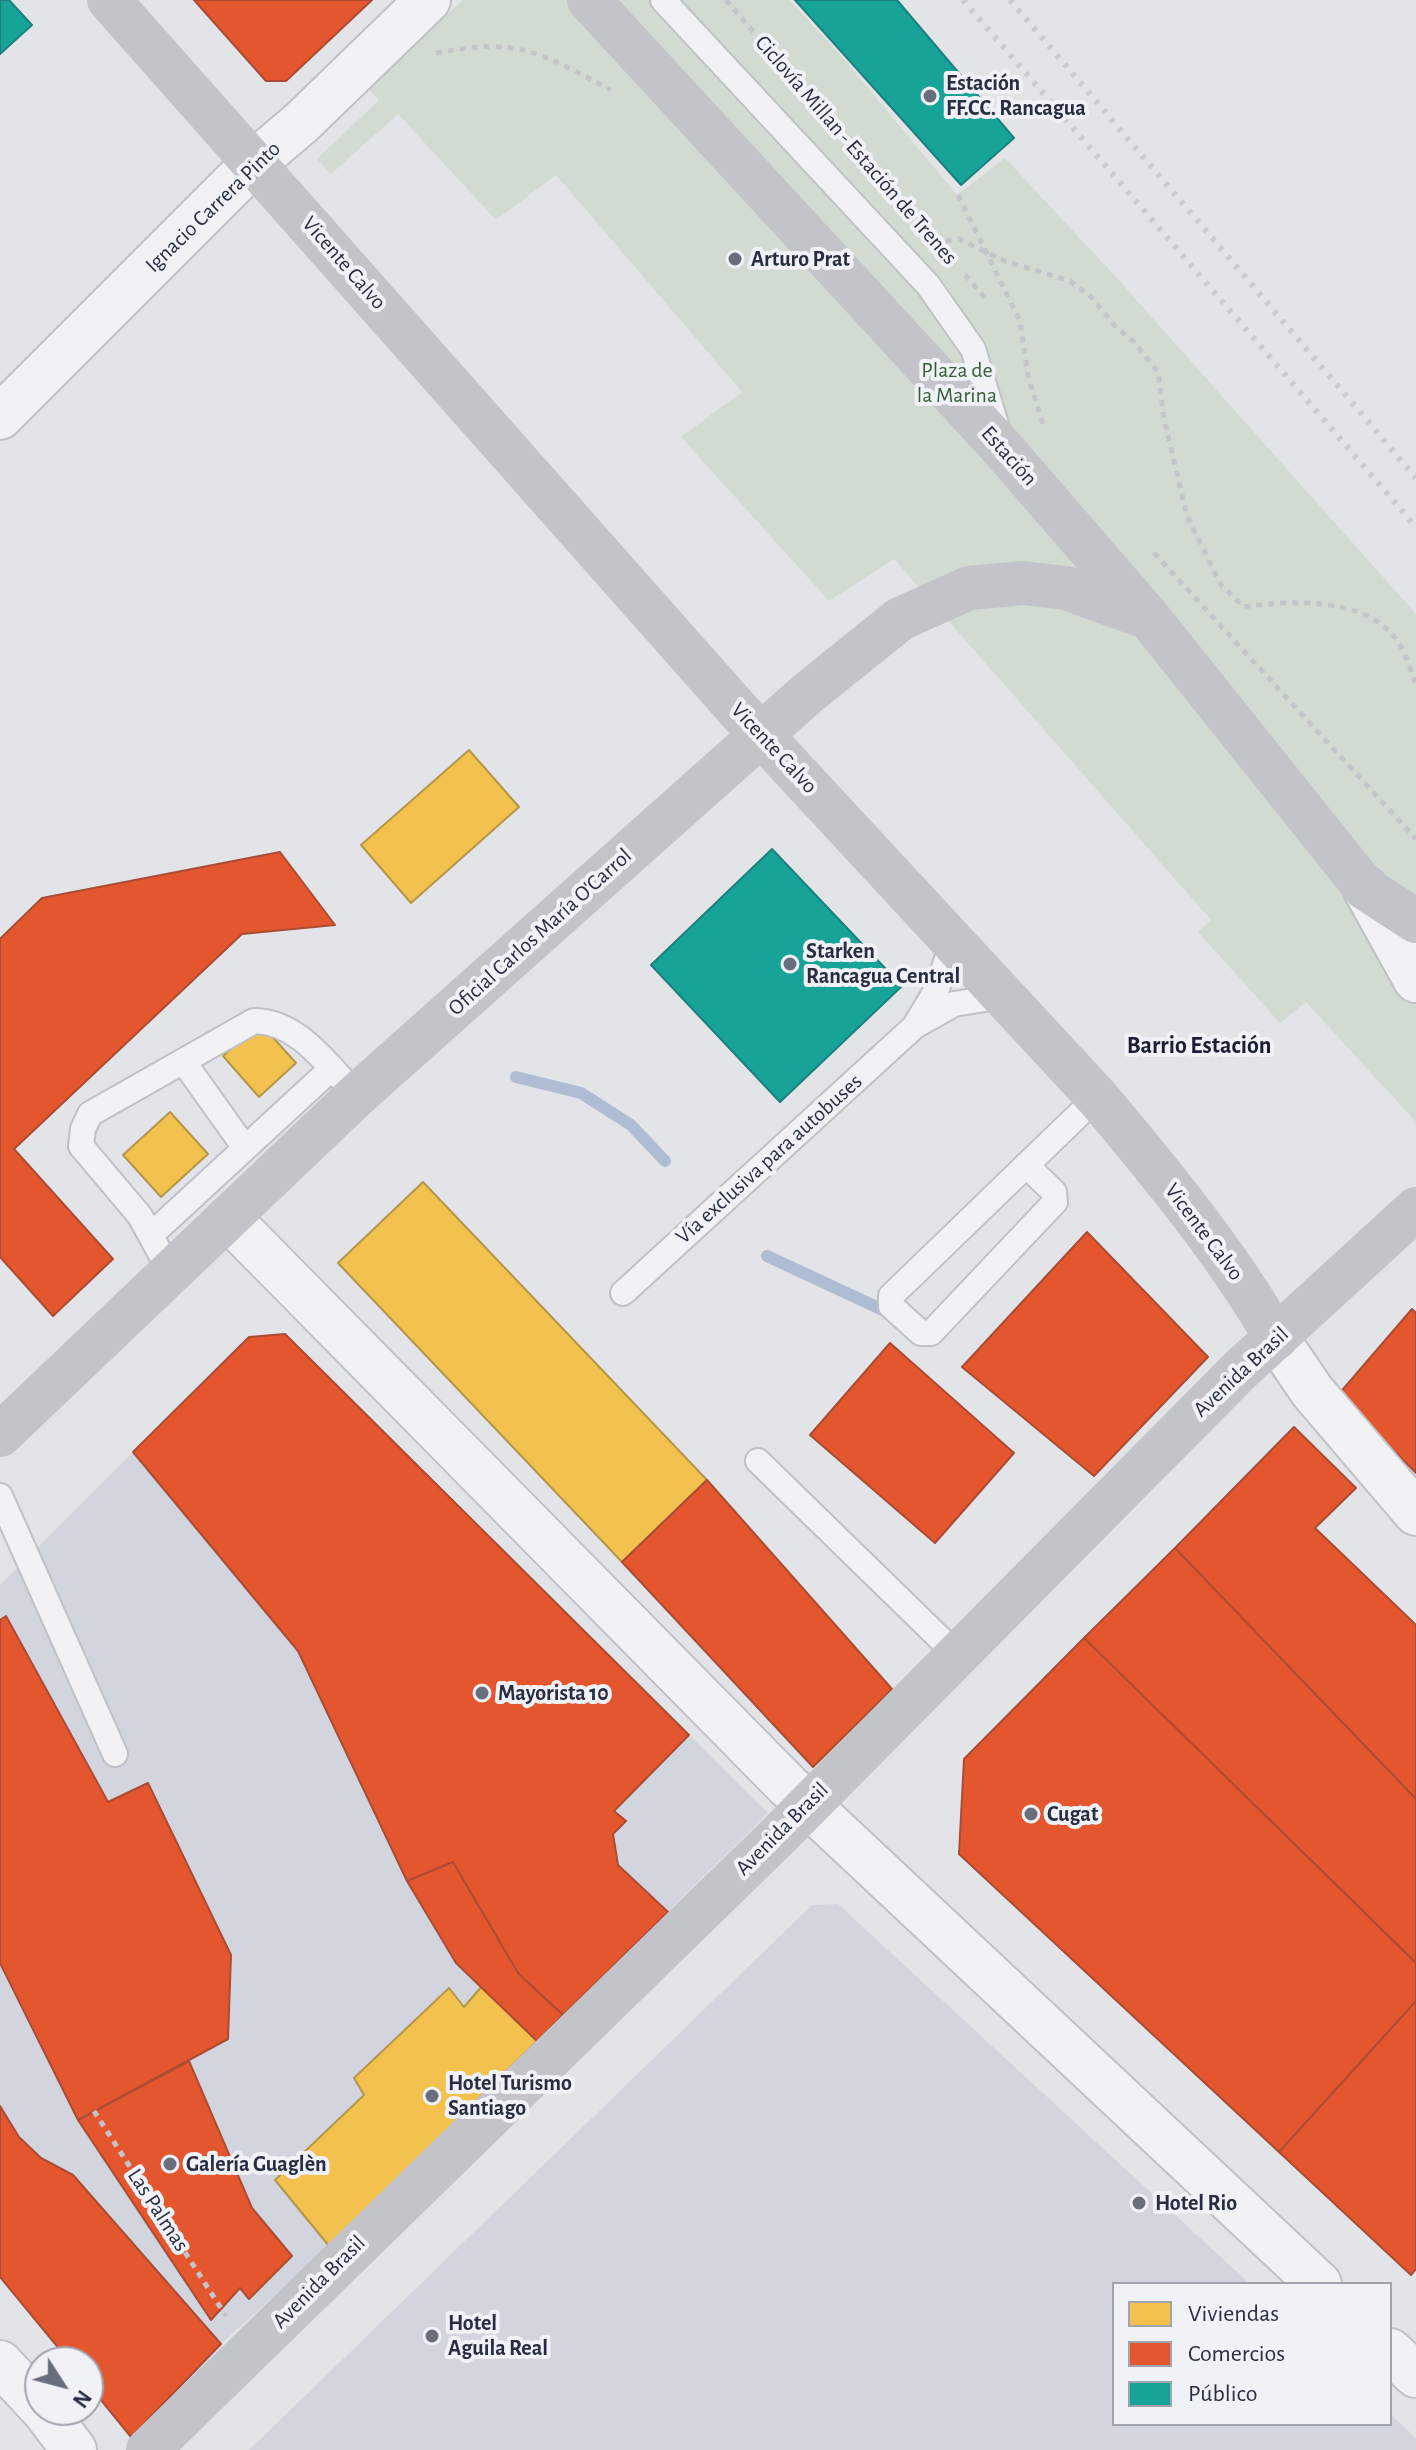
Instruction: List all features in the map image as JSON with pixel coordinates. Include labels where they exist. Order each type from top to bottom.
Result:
[{"type":"main road","name":"Vicente Calvo","points":[[109,0],[761,734],[1097,1097],[1167,1183],[1255,1301],[1276,1338]]},
{"type":"main road","name":"Estación","points":[[589,0],[1002,448],[1149,618],[1365,888],[1416,921]]},
{"type":"main road","name":"Oficial Carlos María O'Carrol","points":[[0,1435],[161,1254],[229,1219],[344,1082],[900,619],[969,588],[1023,583],[1066,588],[1149,618]]},
{"type":"main road","name":"Avenida Brasil","points":[[148,2450],[808,1803],[1240,1370],[1416,1209]]},
{"type":"street","name":"Ignacio Carrera Pinto","points":[[0,417],[255,162],[302,122],[428,0]]},
{"type":"street","points":[[1365,888],[1416,980]]},
{"type":"street","points":[[229,1219],[293,1289],[808,1803],[1317,2282]]},
{"type":"street","name":"Vicente Calvo","points":[[1276,1338],[1312,1391],[1416,1513]]},
{"type":"street","points":[[1392,2353],[1416,2375]]},
{"type":"street","points":[[0,2363],[24,2389]]},
{"type":"street","points":[[56,2426],[74,2450]]},
{"type":"lane","points":[[663,0],[928,285],[973,349],[1002,448]]},
{"type":"lane","name":"Vía exclusiva para autobuses","points":[[915,1026],[937,989],[953,941]]},
{"type":"lane","name":"Vía exclusiva para autobuses","points":[[623,1293],[915,1026],[954,1004],[1004,996]]},
{"type":"lane","points":[[254,1021],[271,1021],[289,1027],[344,1082],[245,1148],[161,1254],[140,1216],[81,1146],[83,1129],[90,1114],[254,1021]]},
{"type":"lane","points":[[183,1061],[245,1148]]},
{"type":"lane","points":[[1026,1165],[1054,1192],[1055,1202],[931,1333],[921,1333],[891,1306],[891,1296],[1026,1165],[1097,1097]]},
{"type":"lane","points":[[758,1461],[956,1654]]},
{"type":"lane","points":[[0,1496],[115,1754]]},
{"type":"path","name":"Ciclovía Millan - Estación de Trenes","points":[[726,0],[915,218]]},
{"type":"path","points":[[426,55],[483,44],[514,46],[550,59],[614,91]]},
{"type":"path","points":[[958,195],[1020,321],[1028,376],[1047,436]]},
{"type":"path","name":"Ciclovía Millan - Estación de Trenes","points":[[926,230],[946,254]]},
{"type":"path","points":[[908,263],[936,242],[959,239],[1070,281],[1107,313],[1115,326],[1134,342],[1158,372],[1165,403],[1164,419],[1187,516],[1221,585],[1244,607],[1285,601],[1340,609],[1375,620],[1399,643],[1416,685]]},
{"type":"path","name":"Ciclovía Millan - Estación de Trenes","points":[[956,265],[987,300]]},
{"type":"path","points":[[1153,551],[1416,839]]},
{"type":"path","name":"Las Palmas","points":[[94,2111],[221,2309]]},
{"type":"shaded area","points":[[285,1334],[768,1813],[329,2246],[221,2344],[131,2437],[104,2404],[104,2346],[57,2346],[0,2277],[0,1585],[249,1337]]},
{"type":"shaded area","points":[[838,1904],[1248,2282],[1112,2282],[1112,2426],[1392,2426],[1392,2416],[1416,2438],[1416,2450],[249,2450],[812,1905]]},
{"type":"green space","name":"Plaza de la Marina","points":[[463,0],[789,0],[838,52],[957,195],[1005,158],[1116,277],[1416,614],[1416,1122],[1306,1002],[1280,1023],[1198,932],[1211,920],[894,559],[829,601],[681,437],[742,392],[556,175],[496,220],[398,114],[331,174],[317,159],[379,100],[366,86]]},
{"type":"building: Viviendas","points":[[469,750],[519,807],[411,903],[361,845]]},
{"type":"building: Viviendas","points":[[260,1023],[296,1063],[259,1097],[223,1056]]},
{"type":"building: Viviendas","points":[[170,1112],[208,1154],[161,1197],[123,1155]]},
{"type":"building: Viviendas","points":[[423,1182],[707,1480],[622,1562],[338,1263]]},
{"type":"building: Viviendas","points":[[482,1986],[537,2041],[329,2246],[275,2180],[364,2095],[354,2078],[449,1988],[464,2007]]},
{"type":"building: Comercios","points":[[194,0],[372,0],[286,81],[266,81]]},
{"type":"building: Comercios","points":[[280,852],[335,925],[242,934],[14,1149],[113,1259],[53,1316],[0,1257],[0,939],[42,898]]},
{"type":"building: Comercios","points":[[1087,1232],[1208,1357],[1094,1476],[962,1367]]},
{"type":"building: Comercios","points":[[1412,1309],[1416,1313],[1416,1473],[1338,1395]]},
{"type":"building: Comercios","name":"Mayorista 10","points":[[285,1334],[689,1735],[614,1811],[626,1821],[613,1834],[618,1865],[668,1912],[563,2015],[518,1973],[453,1862],[407,1881],[298,1651],[133,1452],[249,1337]]},
{"type":"building: Comercios","points":[[890,1343],[1014,1453],[935,1543],[810,1435]]},
{"type":"building: Comercios","points":[[1294,1427],[1356,1488],[1315,1528],[1416,1625],[1416,1799],[1175,1548]]},
{"type":"building: Comercios","points":[[707,1480],[892,1689],[813,1767],[622,1562]]},
{"type":"building: Comercios","points":[[1175,1548],[1416,1799],[1416,1963],[1084,1638]]},
{"type":"building: Comercios","points":[[6,1616],[108,1802],[148,1783],[231,1955],[228,2039],[78,2120],[0,1963],[0,1620]]},
{"type":"building: Comercios","points":[[1084,1638],[1416,1963],[1416,2001],[1279,2152],[959,1854],[964,1759]]},
{"type":"building: Comercios","points":[[453,1862],[518,1973],[563,2015],[537,2041],[456,1963],[407,1881]]},
{"type":"building: Comercios","points":[[1416,2001],[1416,2269],[1411,2275],[1279,2152]]},
{"type":"building: Comercios","name":"Galería Guaglèn","points":[[189,2061],[252,2208],[292,2256],[249,2299],[240,2288],[211,2320],[78,2120]]},
{"type":"building: Comercios","points":[[0,2106],[19,2137],[41,2158],[73,2175],[221,2344],[131,2437],[104,2404],[104,2346],[57,2346],[0,2277]]},
{"type":"building: Público","points":[[0,0],[9,0],[32,25],[0,54]]},
{"type":"building: Público","name":"Estación FF.CC. Rancagua","points":[[795,0],[897,0],[1014,138],[961,185]]},
{"type":"building: Público","points":[[772,849],[902,986],[780,1102],[651,965]]},
{"type":"waterway","points":[[516,1077],[581,1093],[631,1125],[665,1161]]},
{"type":"waterway","points":[[767,1256],[885,1311]]},
{"type":"railway","points":[[963,0],[1416,527]]},
{"type":"railway","points":[[1010,0],[1416,478]]},
{"type":"place","name":"Estación FF.CC. Rancagua","points":[[930,96]]},
{"type":"place","name":"Arturo Prat","points":[[735,259]]},
{"type":"place","name":"Starken Rancagua Central","points":[[790,964]]},
{"type":"place","name":"Mayorista 10","points":[[482,1693]]},
{"type":"place","name":"Cugat","points":[[1031,1814]]},
{"type":"place","name":"Hotel Turismo Santiago","points":[[432,2096]]},
{"type":"place","name":"Galería Guaglèn","points":[[170,2164]]},
{"type":"place","name":"Hotel Rio","points":[[1139,2203]]},
{"type":"place","name":"Hotel Aguila Real","points":[[432,2336]]},
{"type":"district","name":"Barrio Estación","points":[[1199,1046]]}]
